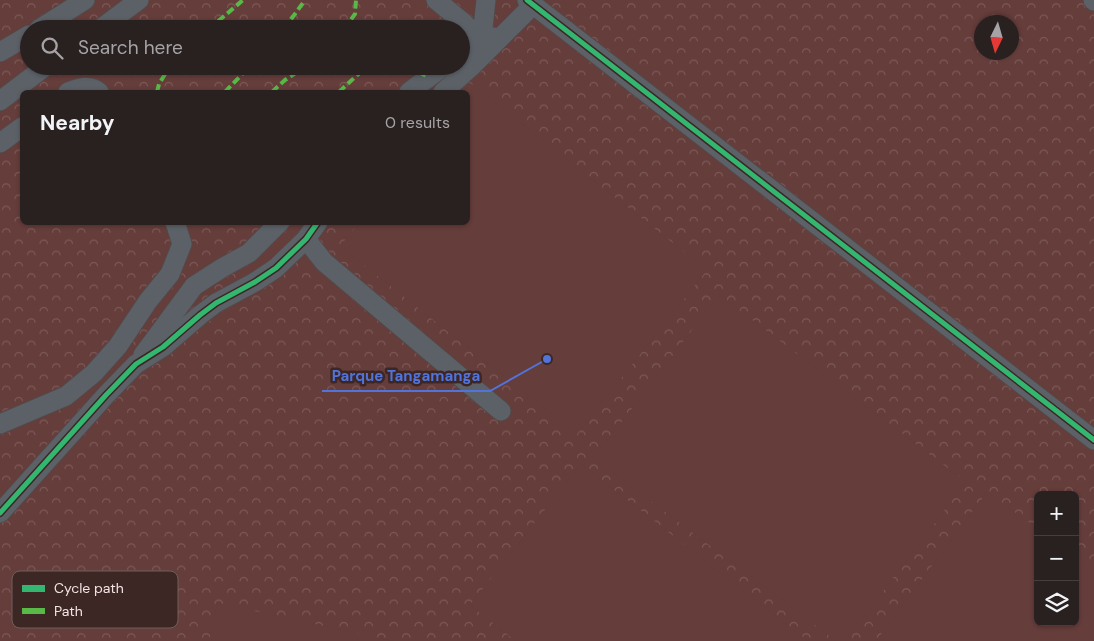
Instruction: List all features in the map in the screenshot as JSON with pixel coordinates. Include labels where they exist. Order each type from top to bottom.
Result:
[{"type":"street","points":[[53,20],[85,0]]},
{"type":"street","points":[[112,20],[139,0]]},
{"type":"street","points":[[436,0],[460,20]]},
{"type":"street","points":[[470,57],[481,43],[486,0]]},
{"type":"street","points":[[470,50],[504,34],[530,2],[1094,440]]},
{"type":"street","points":[[470,30],[481,43]]},
{"type":"street","points":[[0,52],[20,40]]},
{"type":"street","points":[[0,101],[34,75]]},
{"type":"street","points":[[412,90],[432,75]]},
{"type":"street","points":[[444,90],[456,75]]},
{"type":"street","points":[[74,90],[83,87],[97,90]]},
{"type":"street","points":[[0,144],[20,129]]},
{"type":"street","points":[[0,424],[66,396],[94,373],[106,360],[118,346],[148,301],[170,274],[182,244],[176,225]]},
{"type":"street","points":[[0,513],[136,364],[194,286],[249,253],[277,225]]},
{"type":"street","points":[[136,364],[163,347],[216,303],[255,282],[276,268],[306,239],[316,225]]},
{"type":"street","points":[[306,239],[324,262],[501,411]]},
{"type":"green space","points":[[0,0],[1094,0],[1094,641],[0,641]]},
{"type":"green space","points":[[470,83],[707,270],[577,434],[340,246],[357,225],[470,225],[470,90],[465,90]]},
{"type":"green space","points":[[719,295],[966,482],[845,641],[836,641],[594,458]]},
{"type":"green space","points":[[581,464],[808,641],[516,641],[470,605]]},
{"type":"green space","points":[[987,492],[1034,526],[1034,626],[1079,626],[1079,560],[1094,571],[1094,641],[876,641]]},
{"type":"green space","points":[[217,603],[393,641],[209,641]]},
{"type":"marked path","points":[[220,20],[243,0]]},
{"type":"marked path","points":[[291,20],[305,0]]},
{"type":"marked path","points":[[351,20],[355,14],[356,0]]},
{"type":"marked path","points":[[158,90],[164,75]]},
{"type":"marked path","points":[[227,90],[241,75]]},
{"type":"marked path","points":[[274,90],[292,75]]},
{"type":"marked path","points":[[341,90],[357,75]]},
{"type":"marked path","points":[[424,75],[428,77]]},
{"type":"cycle path","points":[[527,0],[1094,440]]},
{"type":"cycle path","points":[[0,513],[136,364],[163,347],[216,303],[255,282],[276,268],[306,239],[316,225]]},
{"type":"place","name":"Parque Tangamanga","points":[[547,359]]}]
